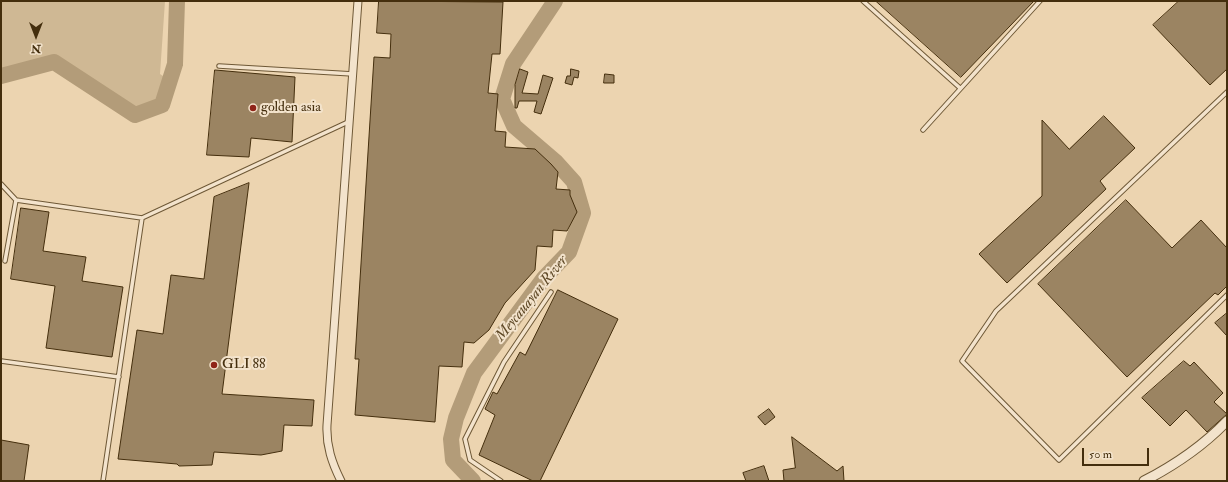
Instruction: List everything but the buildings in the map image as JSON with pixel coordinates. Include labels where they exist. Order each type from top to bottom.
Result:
[{"type":"street","points":[[341,481],[334,467],[327,438],[358,1]]},
{"type":"street","points":[[1144,481],[1196,449],[1211,438],[1227,421]]},
{"type":"lane","points":[[863,1],[960,88]]},
{"type":"lane","points":[[923,130],[1040,1]]},
{"type":"lane","points":[[219,66],[353,74]]},
{"type":"lane","points":[[1227,92],[996,311],[962,361],[1058,460],[1227,296]]},
{"type":"lane","points":[[1,184],[16,200],[121,217],[142,218],[350,121]]},
{"type":"lane","points":[[5,261],[16,200]]},
{"type":"lane","points":[[103,481],[142,218]]},
{"type":"lane","points":[[501,481],[470,460],[465,439],[504,362],[551,292]]},
{"type":"lane","points":[[1,361],[119,377]]},
{"type":"shaded area","points":[[1,1],[165,1],[160,74],[166,78],[158,102],[136,110],[54,55],[1,71]]},
{"type":"shaded area","points":[[171,1],[183,1],[182,66],[169,63]]},
{"type":"waterway","name":"Meycauayan River","points":[[1,76],[54,62],[135,115],[162,105],[175,64],[177,1]]},
{"type":"waterway","name":"Meycauayan River","points":[[473,481],[453,460],[451,439],[456,418],[474,373],[544,278],[569,252],[583,213],[574,182],[556,162],[514,126],[502,99],[513,64],[555,1]]},
{"type":"place","name":"golden asia","points":[[253,108]]},
{"type":"place","name":"GLI 88","points":[[214,365]]}]
